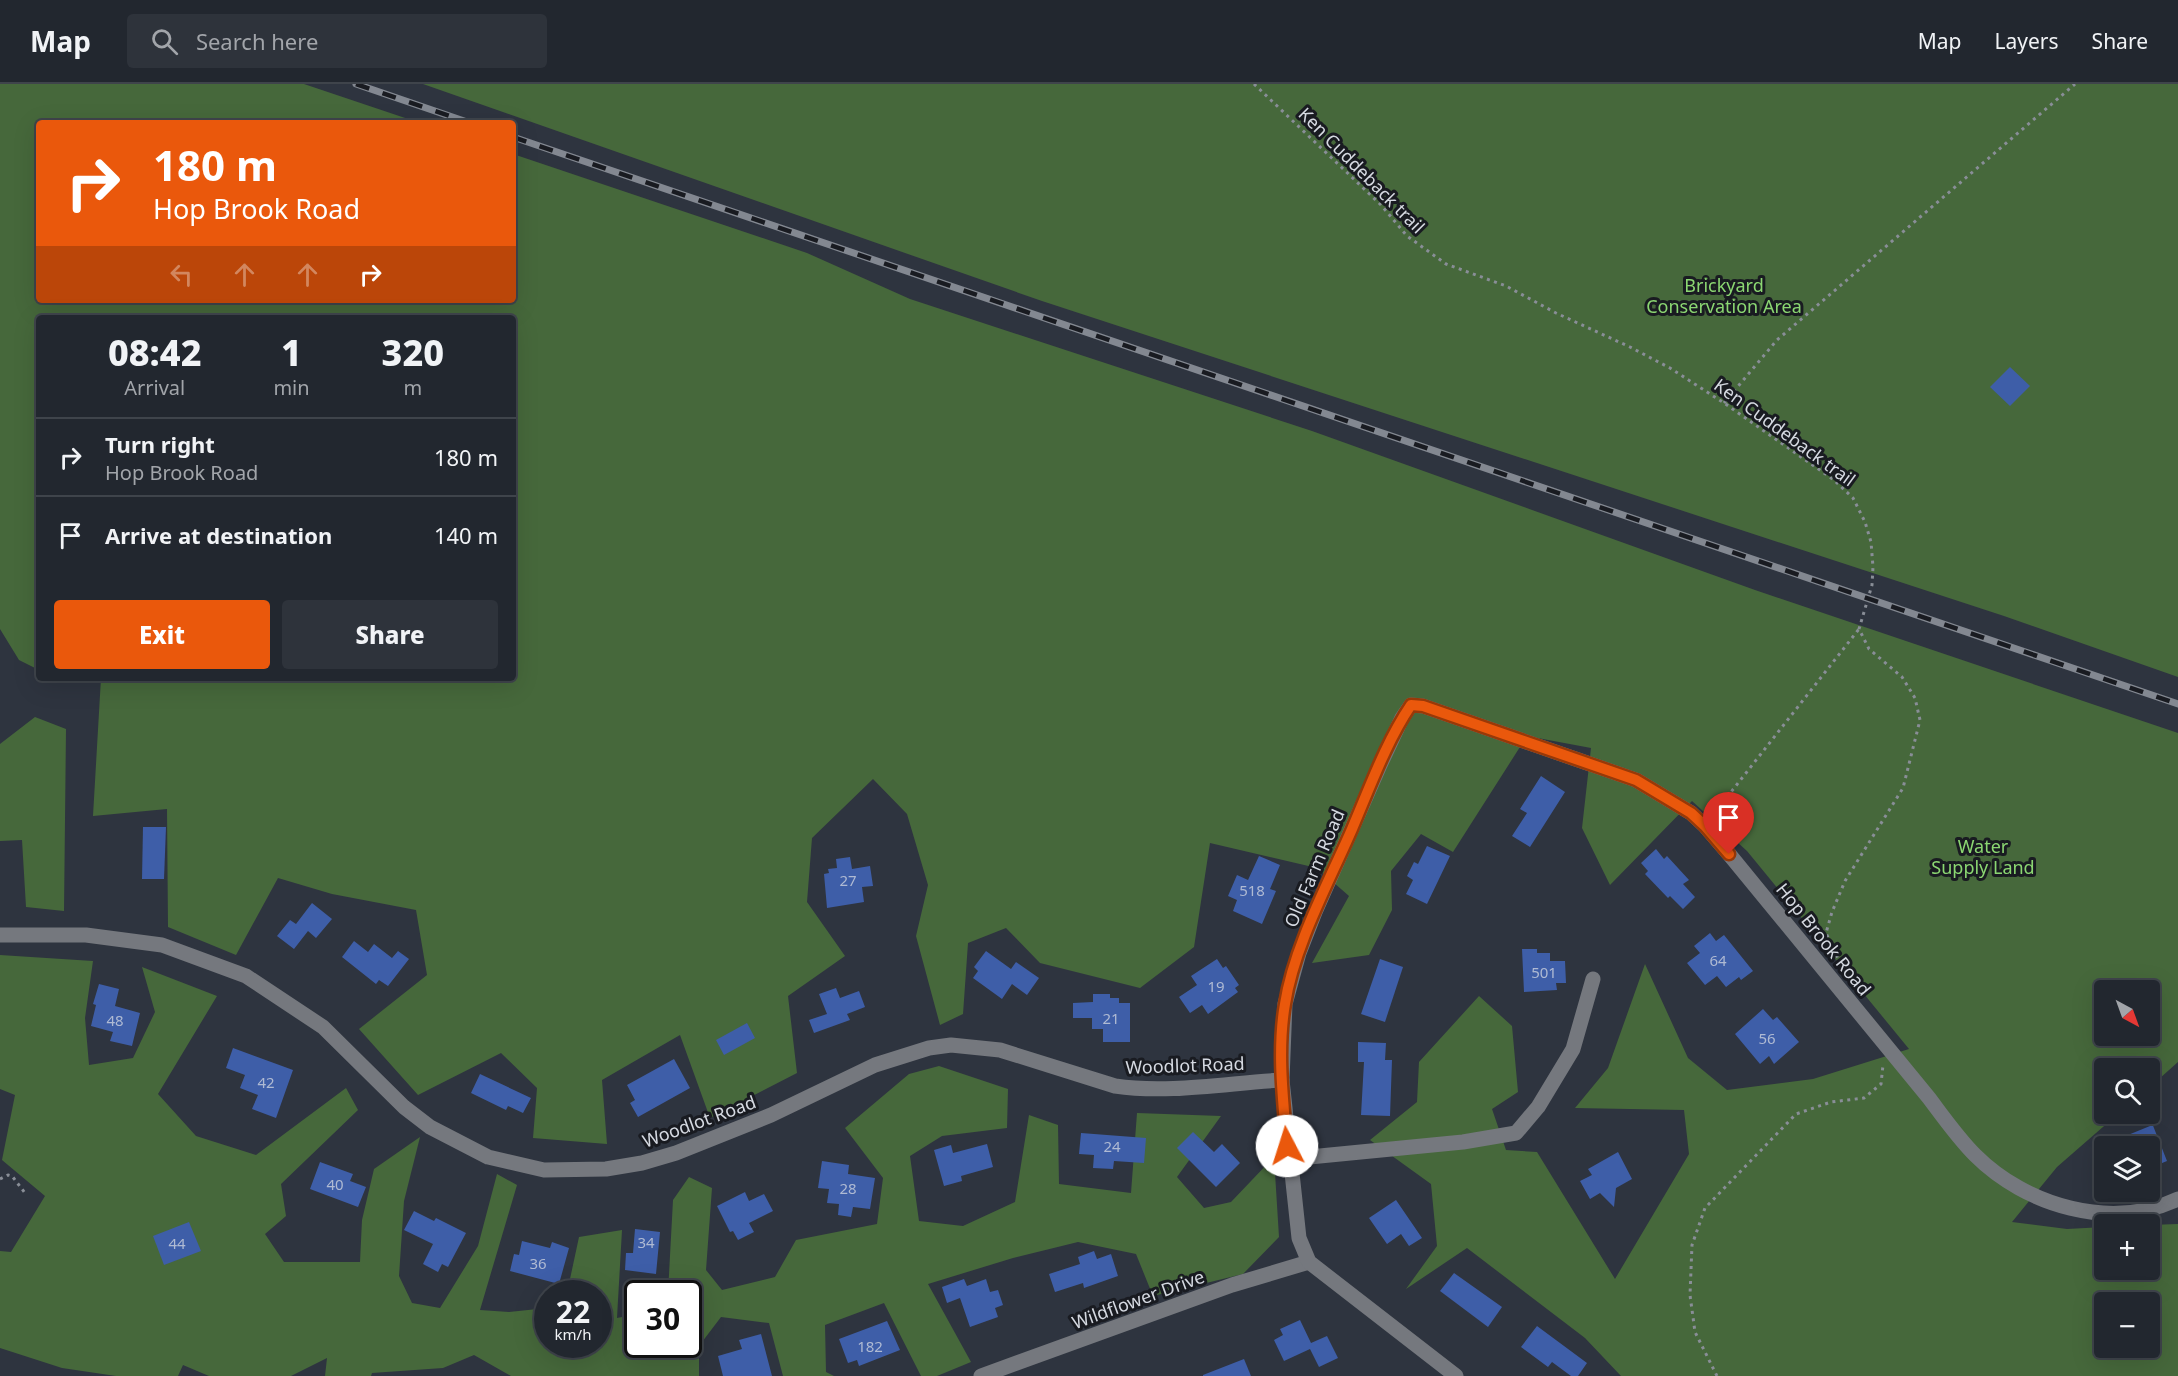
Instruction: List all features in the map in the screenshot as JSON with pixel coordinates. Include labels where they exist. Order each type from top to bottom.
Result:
[{"type":"street","name":"Hop Brook Road","points":[[1411,705],[1423,706],[1585,763],[1618,772],[1666,796],[1691,813],[1705,826],[1885,1044],[1960,1139],[2000,1176],[2027,1193],[2055,1205],[2085,1211],[2117,1213],[2148,1210],[2178,1199]]},
{"type":"street","name":"Old Farm Road","points":[[1309,1262],[1299,1238],[1289,1158],[1282,1080],[1285,1004],[1299,953],[1380,765],[1402,718],[1411,705]]},
{"type":"street","name":"Woodlot Road","points":[[0,935],[86,935],[162,945],[246,976],[323,1027],[404,1107],[430,1127],[488,1157],[544,1170],[606,1169],[642,1163],[676,1153],[771,1115],[875,1065],[929,1047],[951,1045],[1000,1050],[1115,1086],[1133,1089],[1282,1080]]},
{"type":"street","points":[[1289,1158],[1463,1142],[1516,1133],[1538,1107],[1573,1049],[1593,979]]},
{"type":"street","points":[[1309,1262],[1456,1376]]},
{"type":"street","name":"Wildflower Drive","points":[[981,1376],[1013,1371],[1232,1285],[1309,1262]]},
{"type":"path","name":"Ken Cuddeback trail","points":[[1254,84],[1381,205],[1407,236],[1446,264],[1506,286],[1670,368],[1834,480],[1853,498],[1868,532],[1873,567],[1872,585],[1859,629]]},
{"type":"path","points":[[1724,403],[1777,340],[2074,84]]},
{"type":"path","points":[[1705,826],[1859,629],[1869,649],[1902,677],[1915,698],[1920,720],[1903,788],[1845,881],[1832,912],[1826,933],[1843,966]]},
{"type":"path","points":[[1717,1376],[1695,1332],[1690,1295],[1692,1245],[1705,1208],[1796,1114],[1831,1102],[1864,1098],[1881,1084],[1885,1044]]},
{"type":"path","points":[[0,1179],[8,1175],[12,1176],[25,1193]]},
{"type":"green space","name":"Water Supply Land","points":[[0,84],[304,84],[411,120],[36,120],[36,303],[516,303],[516,155],[807,253],[910,299],[1312,431],[1755,590],[2178,733],[2178,1062],[2160,1078],[2160,1058],[2094,1058],[2094,1124],[2106,1124],[2057,1167],[2012,1222],[2067,1229],[2094,1228],[2094,1280],[2160,1280],[2160,1225],[2178,1224],[2178,1376],[1621,1376],[1585,1338],[1467,1248],[1406,1289],[1437,1246],[1431,1184],[1370,1140],[1417,1102],[1419,1062],[1479,996],[1512,1026],[1518,1092],[1492,1109],[1506,1150],[1537,1152],[1615,1279],[1689,1154],[1684,1110],[1575,1108],[1608,1068],[1645,964],[1688,1058],[1727,1090],[1813,1079],[1909,1049],[1747,851],[1692,801],[1610,885],[1582,828],[1591,748],[1527,736],[1453,852],[1421,834],[1391,871],[1392,910],[1369,955],[1312,963],[1349,896],[1317,868],[1210,843],[1194,947],[1140,988],[1040,963],[1006,928],[968,943],[963,1014],[940,1025],[916,936],[928,885],[907,814],[873,779],[812,838],[807,902],[845,956],[788,996],[797,1073],[710,1118],[680,1035],[602,1080],[607,1144],[533,1138],[537,1088],[501,1053],[418,1095],[359,1029],[427,975],[416,910],[332,894],[278,878],[236,955],[168,927],[167,809],[93,816],[101,681],[516,681],[516,315],[36,315],[36,668],[19,660],[0,629]]},
{"type":"green space","name":"Brickyard Conservation Area","points":[[423,84],[2178,84],[2178,677],[2004,616],[1042,301]]},
{"type":"green space","points":[[35,717],[66,729],[64,911],[26,907],[22,840],[0,841],[0,744]]},
{"type":"green space","points":[[0,955],[93,961],[85,1018],[89,1065],[133,1058],[155,1012],[142,967],[217,996],[158,1094],[196,1136],[256,1155],[346,1088],[358,1110],[281,1184],[286,1216],[265,1234],[284,1262],[360,1262],[362,1220],[374,1169],[420,1137],[404,1201],[399,1276],[412,1303],[440,1308],[478,1246],[497,1174],[517,1185],[480,1310],[509,1312],[534,1309],[534,1358],[612,1358],[612,1280],[570,1280],[579,1237],[622,1230],[617,1318],[624,1317],[624,1358],[699,1358],[699,1376],[511,1376],[474,1355],[443,1368],[372,1373],[371,1376],[325,1376],[327,1358],[291,1376],[209,1376],[183,1365],[178,1376],[116,1376],[62,1368],[0,1348],[0,1251],[11,1252],[45,1196],[2,1160],[15,1095],[0,1089]]},
{"type":"green space","points":[[939,1066],[1008,1089],[1007,1128],[942,1136],[910,1156],[919,1221],[963,1226],[1015,1202],[1029,1115],[1058,1125],[1059,1184],[1131,1193],[1137,1113],[1221,1116],[1177,1177],[1204,1208],[1231,1202],[1274,1157],[1279,1237],[1243,1274],[1153,1296],[1136,1254],[1078,1242],[1013,1258],[928,1284],[971,1362],[937,1376],[921,1376],[884,1303],[825,1325],[826,1372],[834,1376],[783,1376],[769,1323],[721,1317],[702,1342],[702,1280],[669,1280],[673,1200],[689,1177],[712,1188],[706,1270],[722,1290],[775,1277],[796,1240],[877,1224],[883,1178],[845,1128],[909,1074]]},
{"type":"building","points":[[2010,367],[2030,386],[2010,406],[1990,387]]},
{"type":"building","points":[[1541,776],[1565,792],[1530,847],[1512,836],[1527,813],[1520,809]]},
{"type":"building","points":[[143,827],[166,827],[164,879],[142,879]]},
{"type":"building","points":[[1427,846],[1450,856],[1427,904],[1406,894],[1413,880],[1407,876],[1414,862],[1418,864]]},
{"type":"building","points":[[1656,849],[1664,859],[1667,856],[1689,880],[1683,884],[1695,897],[1683,909],[1670,896],[1668,898],[1645,874],[1648,871],[1641,863]]},
{"type":"building","points":[[1259,856],[1280,865],[1270,889],[1276,891],[1262,924],[1233,911],[1237,900],[1228,896],[1237,875],[1248,880]]},
{"type":"building","points":[[850,857],[852,869],[870,866],[873,886],[862,887],[864,902],[827,908],[824,874],[829,873],[828,869],[837,868],[836,859]]},
{"type":"building","points":[[312,903],[332,919],[316,938],[308,931],[294,949],[277,936],[290,920],[296,924]]},
{"type":"building","points":[[1710,933],[1716,941],[1724,935],[1753,971],[1741,980],[1739,977],[1726,987],[1717,976],[1705,985],[1687,963],[1700,953],[1694,946]]},
{"type":"building","points":[[354,941],[368,952],[374,944],[392,958],[398,951],[409,959],[388,986],[379,980],[376,984],[342,957]]},
{"type":"building","points":[[1522,949],[1537,949],[1537,953],[1550,953],[1550,961],[1565,961],[1566,983],[1556,983],[1557,990],[1524,992]]},
{"type":"building","points":[[986,951],[1011,969],[1016,962],[1039,978],[1027,995],[1012,984],[1002,999],[973,978],[978,971],[974,967]]},
{"type":"building","points":[[1217,959],[1223,968],[1226,966],[1239,985],[1235,988],[1238,992],[1208,1014],[1202,1005],[1190,1013],[1179,997],[1197,985],[1191,976]]},
{"type":"building","points":[[1380,959],[1403,967],[1385,1022],[1361,1014]]},
{"type":"building","points":[[99,984],[119,989],[115,1006],[140,1013],[132,1046],[110,1041],[113,1032],[91,1026],[96,1005],[93,1004]]},
{"type":"building","points":[[836,988],[840,998],[859,991],[865,1007],[847,1014],[850,1020],[814,1033],[809,1020],[827,1014],[819,994]]},
{"type":"building","points":[[1093,994],[1110,994],[1110,998],[1119,998],[1119,1003],[1130,1003],[1130,1042],[1103,1042],[1103,1029],[1092,1029],[1092,1018],[1073,1018],[1073,1003],[1093,1002]]},
{"type":"building","points":[[1763,1009],[1773,1020],[1777,1017],[1799,1042],[1774,1064],[1769,1056],[1760,1064],[1735,1034]]},
{"type":"building","points":[[747,1023],[755,1038],[724,1055],[716,1040]]},
{"type":"building","points":[[1358,1042],[1386,1043],[1385,1060],[1392,1060],[1390,1116],[1361,1115],[1364,1062],[1358,1062]]},
{"type":"building","points":[[233,1048],[293,1070],[276,1118],[252,1109],[258,1095],[240,1088],[245,1075],[226,1068]]},
{"type":"building","points":[[674,1059],[690,1088],[638,1117],[630,1103],[635,1100],[627,1085]]},
{"type":"building","points":[[480,1074],[531,1098],[523,1113],[508,1106],[506,1110],[471,1093]]},
{"type":"building","points":[[2152,1124],[2157,1136],[2126,1136]]},
{"type":"building","points":[[1193,1132],[1214,1152],[1222,1144],[1240,1163],[1216,1187],[1177,1148]]},
{"type":"building","points":[[1081,1133],[1146,1138],[1144,1163],[1114,1161],[1113,1169],[1093,1168],[1094,1155],[1079,1154]]},
{"type":"building","points":[[2160,1143],[2167,1161],[2160,1164]]},
{"type":"building","points":[[987,1144],[993,1167],[961,1176],[962,1181],[944,1186],[934,1150],[951,1145],[953,1153]]},
{"type":"building","points":[[1618,1152],[1632,1179],[1616,1188],[1614,1207],[1600,1193],[1590,1199],[1580,1181],[1592,1175],[1588,1169]]},
{"type":"building","points":[[822,1161],[849,1165],[848,1174],[875,1178],[870,1209],[853,1207],[851,1217],[838,1215],[839,1204],[827,1203],[829,1189],[818,1188]]},
{"type":"building","points":[[320,1162],[353,1174],[350,1181],[366,1187],[358,1207],[310,1189]]},
{"type":"building","points":[[745,1192],[749,1201],[764,1194],[773,1211],[749,1223],[754,1232],[738,1240],[733,1231],[730,1232],[717,1206]]},
{"type":"building","points":[[1396,1200],[1422,1238],[1409,1246],[1401,1234],[1387,1244],[1369,1218]]},
{"type":"building","points":[[414,1211],[434,1221],[436,1218],[466,1233],[448,1267],[442,1264],[438,1272],[423,1264],[433,1244],[404,1230]]},
{"type":"building","points":[[189,1222],[201,1251],[164,1265],[153,1236]]},
{"type":"building","points":[[635,1229],[660,1232],[656,1274],[625,1270],[626,1253],[633,1253]]},
{"type":"building","points":[[522,1241],[550,1248],[552,1242],[569,1248],[560,1280],[544,1280],[510,1271],[514,1254],[519,1255]]},
{"type":"building","points":[[1094,1251],[1097,1259],[1111,1254],[1118,1276],[1084,1288],[1083,1283],[1055,1292],[1049,1274],[1080,1264],[1078,1257]]},
{"type":"building","points":[[1454,1273],[1502,1307],[1488,1327],[1440,1291]]},
{"type":"building","points":[[964,1279],[967,1286],[986,1279],[990,1292],[998,1290],[1003,1305],[995,1308],[998,1317],[970,1327],[960,1298],[947,1303],[942,1287]]},
{"type":"building","points":[[1300,1320],[1311,1343],[1327,1336],[1338,1358],[1319,1367],[1310,1349],[1284,1361],[1274,1340],[1283,1335],[1280,1329]]},
{"type":"building","points":[[887,1321],[900,1350],[859,1366],[857,1360],[848,1363],[839,1339]]},
{"type":"building","points":[[1537,1326],[1587,1363],[1578,1376],[1571,1376],[1552,1362],[1548,1367],[1521,1347]]},
{"type":"building","points":[[761,1334],[772,1376],[723,1376],[718,1356],[742,1349],[739,1340]]},
{"type":"building","points":[[1244,1359],[1251,1376],[1203,1376],[1203,1375]]},
{"type":"railway","points":[[356,84],[461,120]]},
{"type":"railway","points":[[516,138],[2178,704]]},
{"type":"route","points":[[1287,1146],[1282,1080],[1282,1030],[1290,983],[1315,912],[1387,750],[1402,718],[1411,705],[1423,706],[1636,780],[1691,813],[1729,854]]}]
